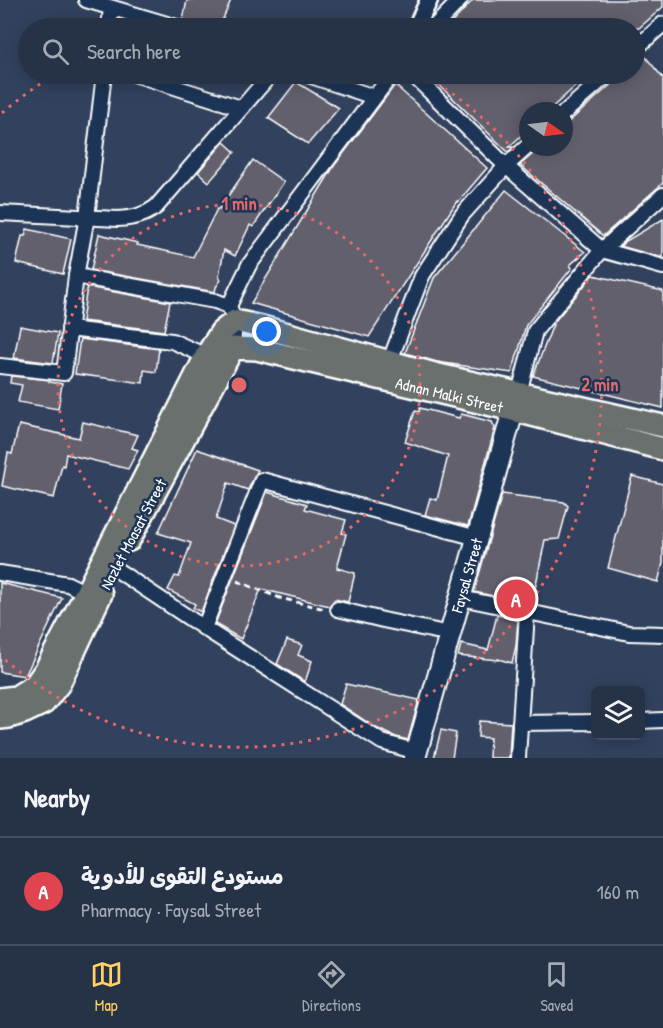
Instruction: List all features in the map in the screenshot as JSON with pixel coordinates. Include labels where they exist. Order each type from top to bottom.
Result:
[{"type":"main road","name":"Nazlet Moasat Street","points":[[0,699],[16,697],[35,685],[46,669],[206,356],[232,313]]},
{"type":"main road","name":"Adnan Malki Street","points":[[232,313],[266,328],[434,374],[663,449]]},
{"type":"main road","name":"Nazlet Moasat Street","points":[[0,718],[26,712],[44,704],[58,684],[114,568],[233,348]]},
{"type":"main road","name":"Adnan Malki Street","points":[[233,348],[257,350],[516,402],[663,426]]},
{"type":"main road","name":"Faysal Street","points":[[416,755],[516,402]]},
{"type":"street","points":[[86,0],[146,18]]},
{"type":"street","points":[[421,18],[429,0]]},
{"type":"street","points":[[443,18],[460,0]]},
{"type":"street","points":[[110,18],[111,8]]},
{"type":"street","points":[[645,40],[663,24]]},
{"type":"street","points":[[0,366],[64,373],[76,276],[87,217],[103,84]]},
{"type":"street","points":[[166,84],[242,108]]},
{"type":"street","points":[[0,213],[118,219],[136,218],[147,214],[156,207],[262,84]]},
{"type":"street","points":[[335,84],[374,97]]},
{"type":"street","name":"Nazlet Moasat Street","points":[[233,348],[232,313],[249,265],[384,84]]},
{"type":"street","points":[[422,84],[506,166],[602,250],[663,267]]},
{"type":"street","points":[[573,105],[597,84]]},
{"type":"street","points":[[389,363],[422,276],[462,215],[519,154]]},
{"type":"street","points":[[516,402],[535,332],[602,250],[662,196]]},
{"type":"street","points":[[76,276],[215,301],[232,313]]},
{"type":"street","points":[[69,328],[172,340],[206,356]]},
{"type":"street","points":[[204,628],[262,480],[477,538]]},
{"type":"street","points":[[114,568],[382,742],[416,755]]},
{"type":"street","points":[[0,573],[68,584],[86,593]]},
{"type":"street","points":[[461,598],[629,633],[663,634]]},
{"type":"street","points":[[338,609],[450,634]]},
{"type":"street","points":[[518,758],[527,612]]},
{"type":"street","points":[[645,721],[663,720]]},
{"type":"street","points":[[520,723],[591,722]]},
{"type":"path","points":[[224,576],[280,598],[335,611],[338,609]]},
{"type":"building","points":[[187,0],[231,0],[223,18],[183,18]]},
{"type":"building","points":[[473,0],[663,0],[663,7],[645,23],[645,18],[456,18]]},
{"type":"building","points":[[645,56],[663,78],[663,183],[603,236],[520,165],[530,156],[573,156],[573,118],[612,84],[645,84]]},
{"type":"building","points":[[294,84],[299,84],[339,108],[308,144],[268,118]]},
{"type":"building","points":[[438,84],[578,84],[558,102],[519,102],[519,138],[509,147],[514,147],[508,152]]},
{"type":"building","points":[[395,85],[487,168],[457,201],[369,337],[251,303],[334,166]]},
{"type":"building","points":[[224,142],[235,152],[209,182],[198,172]]},
{"type":"building","points":[[253,160],[284,182],[253,227],[250,225],[235,256],[224,250],[219,276],[221,280],[215,292],[91,270],[99,234],[193,257],[217,209]]},
{"type":"building","points":[[506,190],[585,252],[570,265],[572,268],[526,325],[512,373],[437,362],[405,353],[434,278]]},
{"type":"building","points":[[663,219],[663,258],[620,246],[626,241]]},
{"type":"building","points":[[27,229],[71,239],[63,274],[16,263],[22,236],[25,236]]},
{"type":"building","points":[[593,275],[663,291],[663,408],[533,376],[554,322]]},
{"type":"building","points":[[87,287],[170,302],[164,331],[82,321]]},
{"type":"building","points":[[20,326],[58,333],[53,363],[14,358]]},
{"type":"building","points":[[80,339],[159,349],[156,372],[144,370],[143,383],[75,374]]},
{"type":"building","points":[[11,376],[50,380],[49,382],[62,384],[58,409],[18,402],[22,385],[10,383]]},
{"type":"building","points":[[420,408],[459,418],[461,414],[492,422],[495,428],[468,526],[425,515],[430,498],[437,500],[448,456],[405,442],[415,411],[419,412]]},
{"type":"building","points":[[83,422],[138,435],[132,448],[138,450],[128,469],[66,454],[54,498],[2,486],[8,453],[12,454],[19,425],[79,438]]},
{"type":"building","points":[[197,449],[258,470],[248,490],[228,483],[216,519],[234,526],[201,612],[193,608],[195,604],[168,590],[175,576],[179,577],[191,543],[158,533]]},
{"type":"building","points":[[632,476],[663,484],[663,563],[658,582],[608,568]]},
{"type":"building","points":[[267,492],[307,504],[305,509],[346,520],[342,533],[346,534],[337,568],[355,573],[348,602],[335,599],[329,606],[261,589],[241,639],[215,624]]},
{"type":"building","points":[[502,494],[564,502],[568,506],[559,539],[545,540],[532,604],[474,592]]},
{"type":"building","points":[[0,583],[62,598],[25,676],[0,672]]},
{"type":"building","points":[[497,615],[518,619],[512,663],[498,659],[458,656],[461,644],[488,650]]},
{"type":"building","points":[[287,640],[302,645],[298,655],[312,661],[305,682],[277,664]]},
{"type":"building","points":[[346,684],[419,700],[408,740],[376,728],[340,704]]},
{"type":"building","points":[[479,721],[511,723],[509,758],[489,758],[490,738],[478,737]]},
{"type":"building","points":[[441,730],[456,733],[452,758],[434,758]]},
{"type":"place","name":"مستودع التقوى للأدوية","points":[[516,599]]}]
